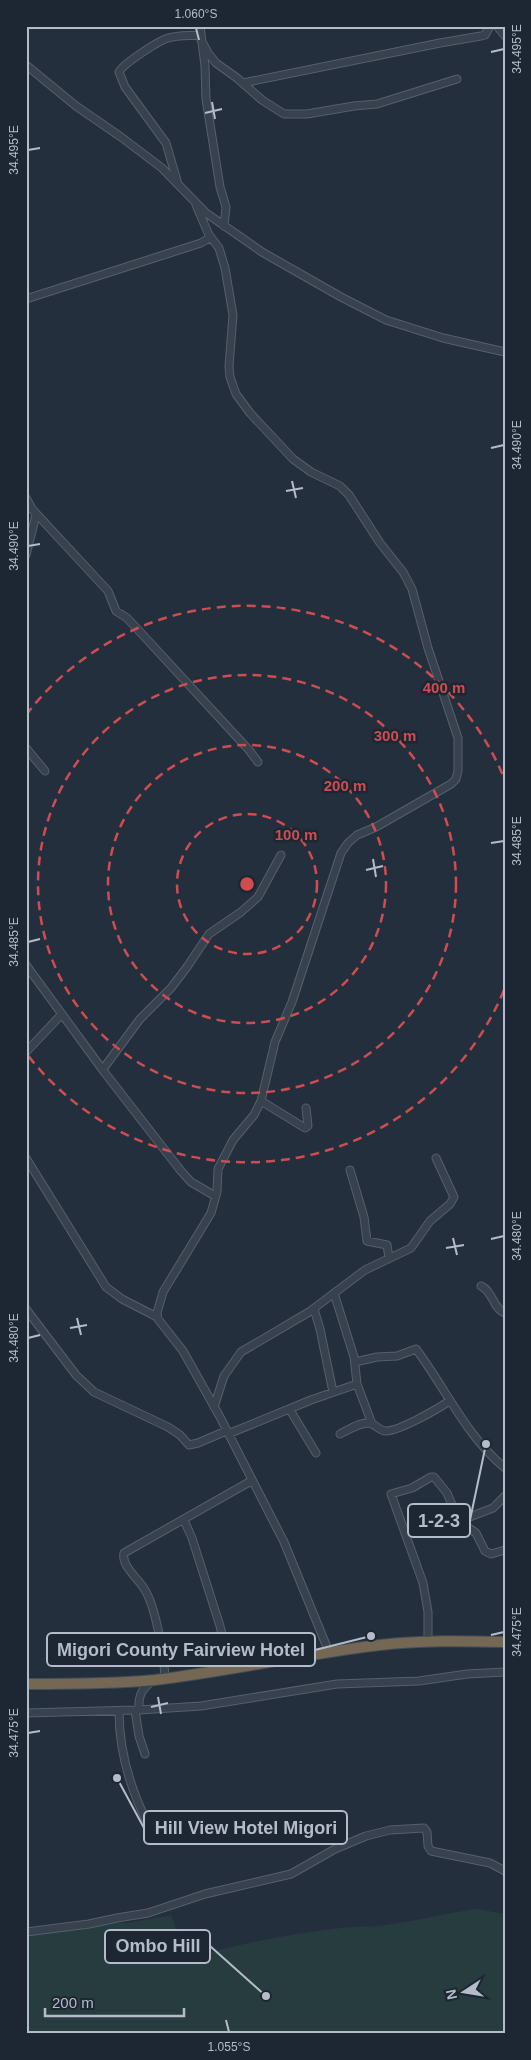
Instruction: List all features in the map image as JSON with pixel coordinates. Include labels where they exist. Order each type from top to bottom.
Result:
[{"type":"highway","points":[[26,1684],[76,1684],[153,1680],[381,1645],[428,1642],[505,1642]]},
{"type":"street","points":[[200,26],[205,66],[206,99],[220,187],[226,207],[224,226]]},
{"type":"street","points":[[242,83],[482,36],[486,34],[490,26]]},
{"type":"street","points":[[497,26],[505,36]]},
{"type":"street","points":[[201,38],[212,59],[268,104],[288,115],[377,104],[457,79]]},
{"type":"street","points":[[178,184],[166,144],[125,87],[119,72],[126,64],[164,39],[201,38]]},
{"type":"street","points":[[26,65],[68,101],[139,149],[178,184],[196,205],[247,243],[386,320],[444,338],[505,352]]},
{"type":"street","points":[[157,1317],[163,1292],[209,1218],[215,1196],[218,1169],[233,1140],[254,1115],[261,1101],[279,1029],[288,1011],[341,853],[357,835],[376,828],[447,788],[457,775],[459,748],[458,738],[428,648],[412,589],[403,572],[380,544],[349,495],[340,486],[311,472],[293,459],[250,413],[236,394],[230,377],[229,366],[233,324],[232,305],[222,254],[211,237],[196,205]]},
{"type":"street","points":[[26,298],[201,243],[211,237]]},
{"type":"street","points":[[26,498],[30,508],[108,591],[116,612],[122,615],[141,633],[258,762]]},
{"type":"street","points":[[26,555],[36,514]]},
{"type":"street","points":[[26,748],[45,771]]},
{"type":"street","points":[[103,1070],[140,1019],[171,988],[209,934],[242,912],[258,897],[281,855]]},
{"type":"street","points":[[26,965],[61,1015],[187,1178],[215,1196]]},
{"type":"street","points":[[26,1052],[61,1015]]},
{"type":"street","points":[[261,1101],[305,1128],[308,1122],[306,1108]]},
{"type":"street","points":[[26,1158],[106,1287],[122,1299],[157,1317],[182,1351],[214,1406],[284,1542],[329,1652]]},
{"type":"street","points":[[214,1406],[224,1376],[237,1355],[314,1309],[365,1270],[411,1248],[430,1221],[454,1199],[449,1183],[436,1158]]},
{"type":"street","points":[[350,1170],[364,1218],[367,1241],[387,1245],[389,1258]]},
{"type":"street","points":[[481,1286],[487,1290],[500,1311],[505,1314]]},
{"type":"street","points":[[334,1293],[355,1362],[357,1384],[372,1424]]},
{"type":"street","points":[[26,1309],[76,1375],[94,1392],[168,1427],[189,1444],[198,1443],[357,1384]]},
{"type":"street","points":[[314,1309],[333,1392]]},
{"type":"street","points":[[355,1362],[397,1356],[415,1348],[449,1402],[489,1456],[505,1468]]},
{"type":"street","points":[[340,1434],[362,1424],[372,1424],[382,1430],[390,1430],[438,1409],[449,1402]]},
{"type":"street","points":[[290,1410],[316,1453]]},
{"type":"street","points":[[428,1642],[428,1612],[423,1584],[391,1494],[412,1488],[434,1477],[447,1493],[459,1521],[476,1533],[488,1553],[505,1550]]},
{"type":"street","points":[[166,1678],[161,1644],[148,1596],[124,1561],[123,1556],[127,1550],[184,1520],[251,1481]]},
{"type":"street","points":[[459,1521],[494,1508],[505,1496]]},
{"type":"street","points":[[184,1520],[192,1538],[220,1626],[230,1668]]},
{"type":"street","points":[[26,1713],[119,1711],[201,1706],[337,1684],[419,1681],[467,1674],[505,1672]]},
{"type":"street","points":[[145,1754],[139,1736],[137,1710],[140,1693],[153,1680]]},
{"type":"street","points":[[119,1711],[120,1740],[125,1768],[149,1826]]},
{"type":"street","points":[[26,1932],[89,1924],[162,1910],[205,1894],[291,1874],[335,1849],[366,1836],[390,1830],[424,1828],[427,1832],[428,1846],[431,1851],[490,1863],[505,1871]]},
{"type":"green space","points":[[476,1909],[505,1914],[505,2034],[26,2034],[26,1930],[100,1922],[127,1923],[171,1915],[187,1959],[282,1936],[341,1928],[386,1925]]},
{"type":"place","name":"1-2-3","points":[[486,1444]]},
{"type":"place","name":"Migori County Fairview Hotel","points":[[371,1636]]},
{"type":"place","name":"Hill View Hotel Migori","points":[[117,1778]]},
{"type":"place","name":"Ombo Hill","points":[[266,1996]]}]
